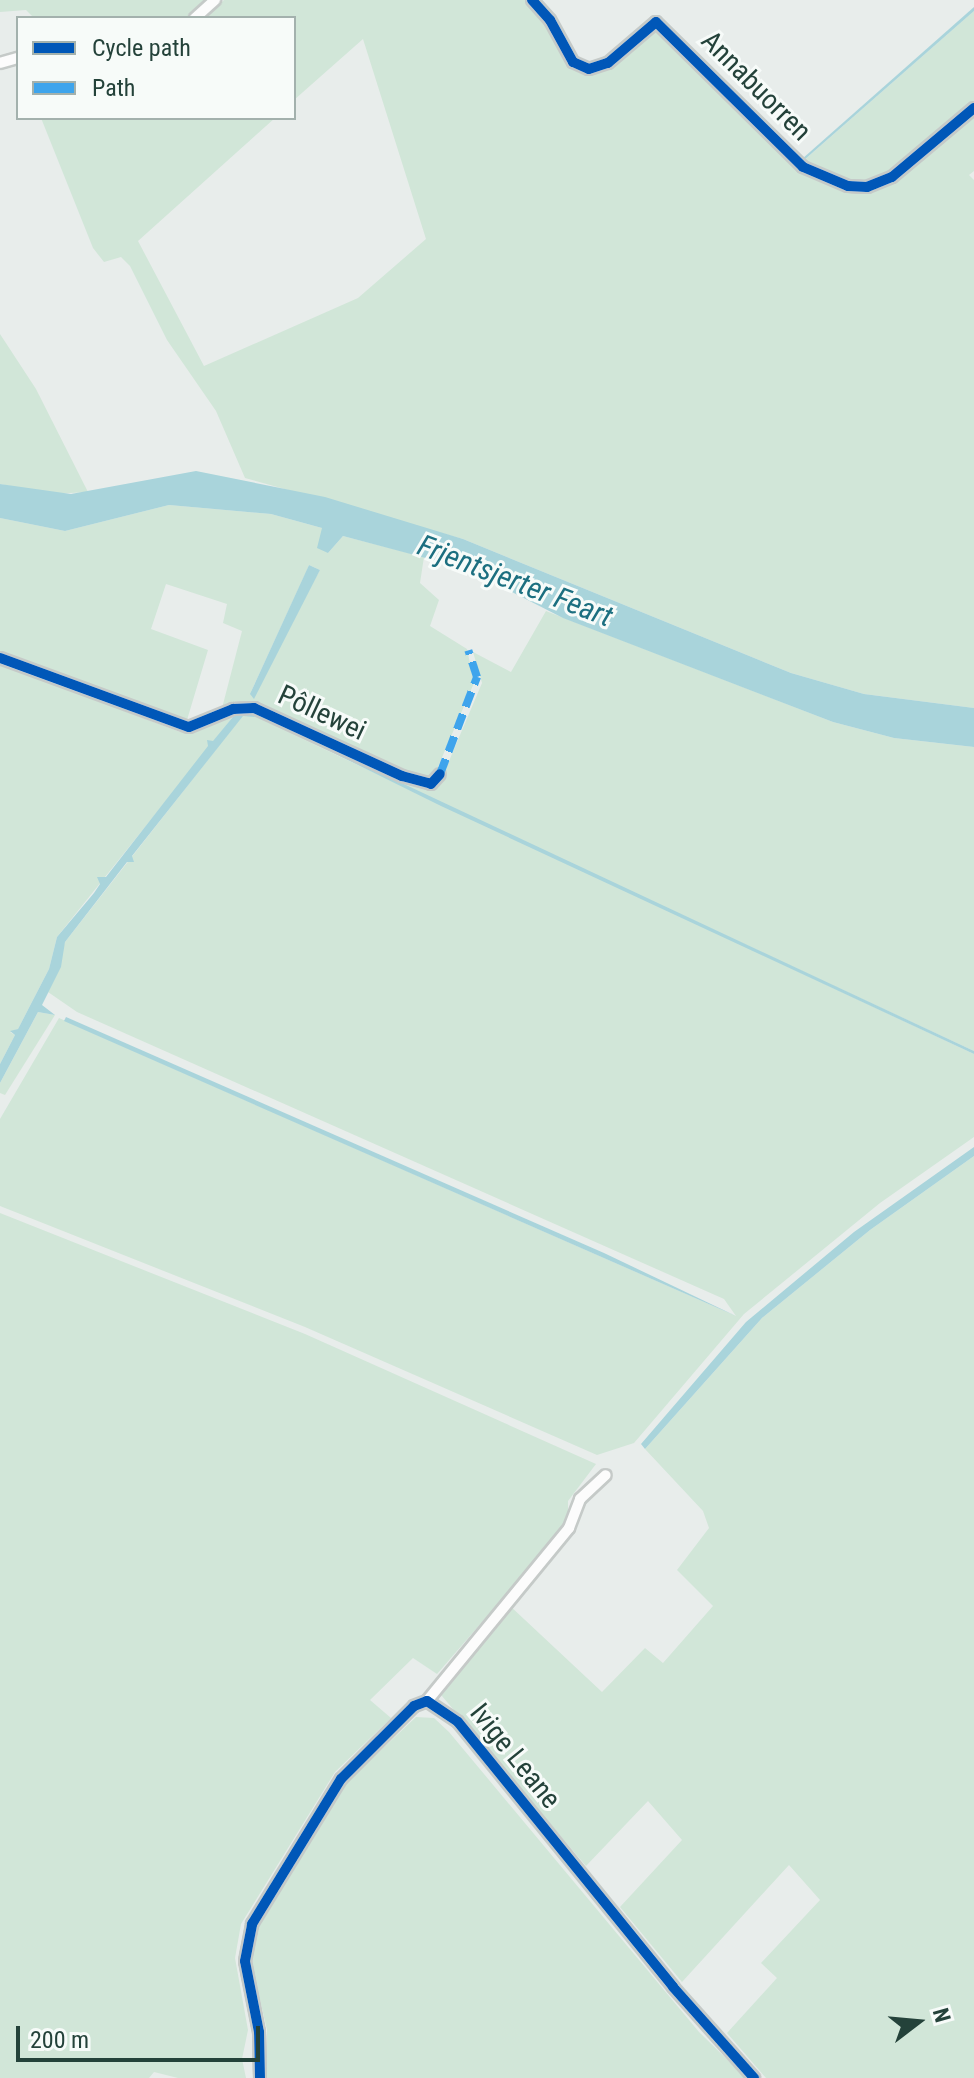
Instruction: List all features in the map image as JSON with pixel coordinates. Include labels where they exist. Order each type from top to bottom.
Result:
[{"type":"street","points":[[197,16],[215,0]]},
{"type":"street","name":"Annabuorren","points":[[532,0],[573,62],[589,69],[608,63],[656,22],[803,167],[848,186],[867,187],[892,177],[974,108]]},
{"type":"street","name":"Pôllewei","points":[[0,658],[189,727],[233,709],[254,708],[402,776],[431,784],[440,774]]},
{"type":"street","name":"Ivige Leane","points":[[260,2078],[259,2032],[245,1961],[252,1924],[341,1779],[414,1706],[427,1701],[569,1528],[580,1499],[606,1475]]},
{"type":"street","name":"Ivige Leane","points":[[427,1701],[458,1722],[673,1987],[754,2078]]},
{"type":"green space","points":[[0,0],[206,0],[189,16],[32,16],[26,10],[0,12]]},
{"type":"green space","points":[[224,0],[527,0],[545,17],[572,68],[593,74],[655,31],[825,181],[877,187],[974,111],[974,171],[969,175],[974,180],[974,708],[864,694],[791,673],[463,539],[245,478],[216,411],[167,340],[130,266],[121,257],[104,262],[93,248],[42,120],[273,120],[138,241],[204,366],[358,298],[426,239],[363,39],[296,98],[296,16],[206,16]]},
{"type":"green space","points":[[974,11],[974,105],[883,179],[851,184],[802,162]]},
{"type":"green space","points":[[0,334],[36,389],[88,492],[52,494],[0,484]]},
{"type":"green space","points":[[169,505],[271,514],[322,528],[328,553],[343,536],[424,557],[420,583],[439,600],[430,626],[467,649],[474,683],[434,776],[412,777],[252,706],[221,712],[242,631],[223,623],[227,604],[166,584],[151,629],[208,650],[187,720],[0,653],[0,518],[65,531]],"holes":[[[309,565],[320,570],[250,694]]]},
{"type":"green space","points":[[546,611],[833,722],[894,738],[974,747],[974,1051],[262,720],[974,1054],[974,1137],[880,1203],[744,1314],[634,1443],[597,1455],[305,1327],[0,1206],[0,1119],[59,1018],[736,1316],[724,1299],[77,1012],[48,992],[65,942],[243,715],[255,714],[253,709],[400,777],[441,780],[482,683],[473,652],[511,672]]},
{"type":"green space","points":[[0,664],[180,732],[204,728],[237,712],[57,937],[49,969],[18,1029],[10,1032],[15,1035],[0,1064]]},
{"type":"green space","points":[[38,1012],[55,1015],[5,1095],[0,1093],[0,1083]]},
{"type":"green space","points":[[974,1156],[974,2078],[766,2078],[727,2033],[777,1978],[761,1963],[820,1900],[789,1865],[682,1982],[620,1907],[682,1840],[648,1801],[586,1866],[436,1689],[509,1605],[602,1692],[645,1648],[663,1663],[713,1606],[677,1570],[709,1528],[703,1511],[645,1449],[762,1318],[870,1230]]},
{"type":"green space","points":[[0,1213],[305,1334],[596,1464],[568,1501],[568,1523],[437,1674],[413,1658],[370,1700],[391,1718],[335,1772],[241,1924],[235,1958],[248,2030],[242,2059],[246,2078],[178,2078],[154,2072],[149,2078],[0,2078]]},
{"type":"green space","points":[[416,1717],[434,1718],[449,1732],[699,2032],[746,2078],[267,2078],[267,2030],[253,1970],[252,1932],[345,1784]]},
{"type":"water","points":[[974,7],[974,11],[803,161],[802,159]]},
{"type":"water","name":"Frjentsjerter Feart","points":[[196,471],[325,497],[463,539],[791,673],[864,694],[974,708],[974,747],[894,738],[833,722],[563,618],[467,569],[343,536],[328,553],[317,548],[322,528],[271,514],[169,505],[65,531],[0,518],[0,484],[71,494]]},
{"type":"water","points":[[309,565],[320,570],[254,699],[250,694]]},
{"type":"water","points":[[237,712],[251,712],[255,717],[243,716],[132,856],[134,862],[127,862],[65,942],[61,967],[42,1005],[55,1015],[38,1012],[0,1083],[0,1064],[15,1035],[10,1031],[18,1029],[49,969],[57,937],[100,884],[97,877],[106,877],[208,746],[207,740],[213,741]]},
{"type":"water","points":[[263,718],[974,1051],[974,1054],[441,806]]},
{"type":"water","points":[[66,1017],[604,1253],[736,1316],[64,1021]]},
{"type":"water","points":[[974,1147],[974,1156],[870,1230],[762,1318],[645,1449],[641,1444],[746,1322],[854,1232]]},
{"type":"marked path","points":[[440,774],[477,677],[468,650]]},
{"type":"cycle path","points":[[532,0],[550,20],[573,62],[589,69],[608,63],[656,22],[803,167],[848,186],[867,187],[892,177],[974,108]]},
{"type":"cycle path","points":[[0,658],[189,727],[233,709],[254,708],[402,776],[431,784],[440,774]]},
{"type":"cycle path","points":[[260,2078],[259,2032],[245,1961],[252,1924],[341,1779],[414,1706],[427,1701],[458,1722],[673,1987],[754,2078]]}]
